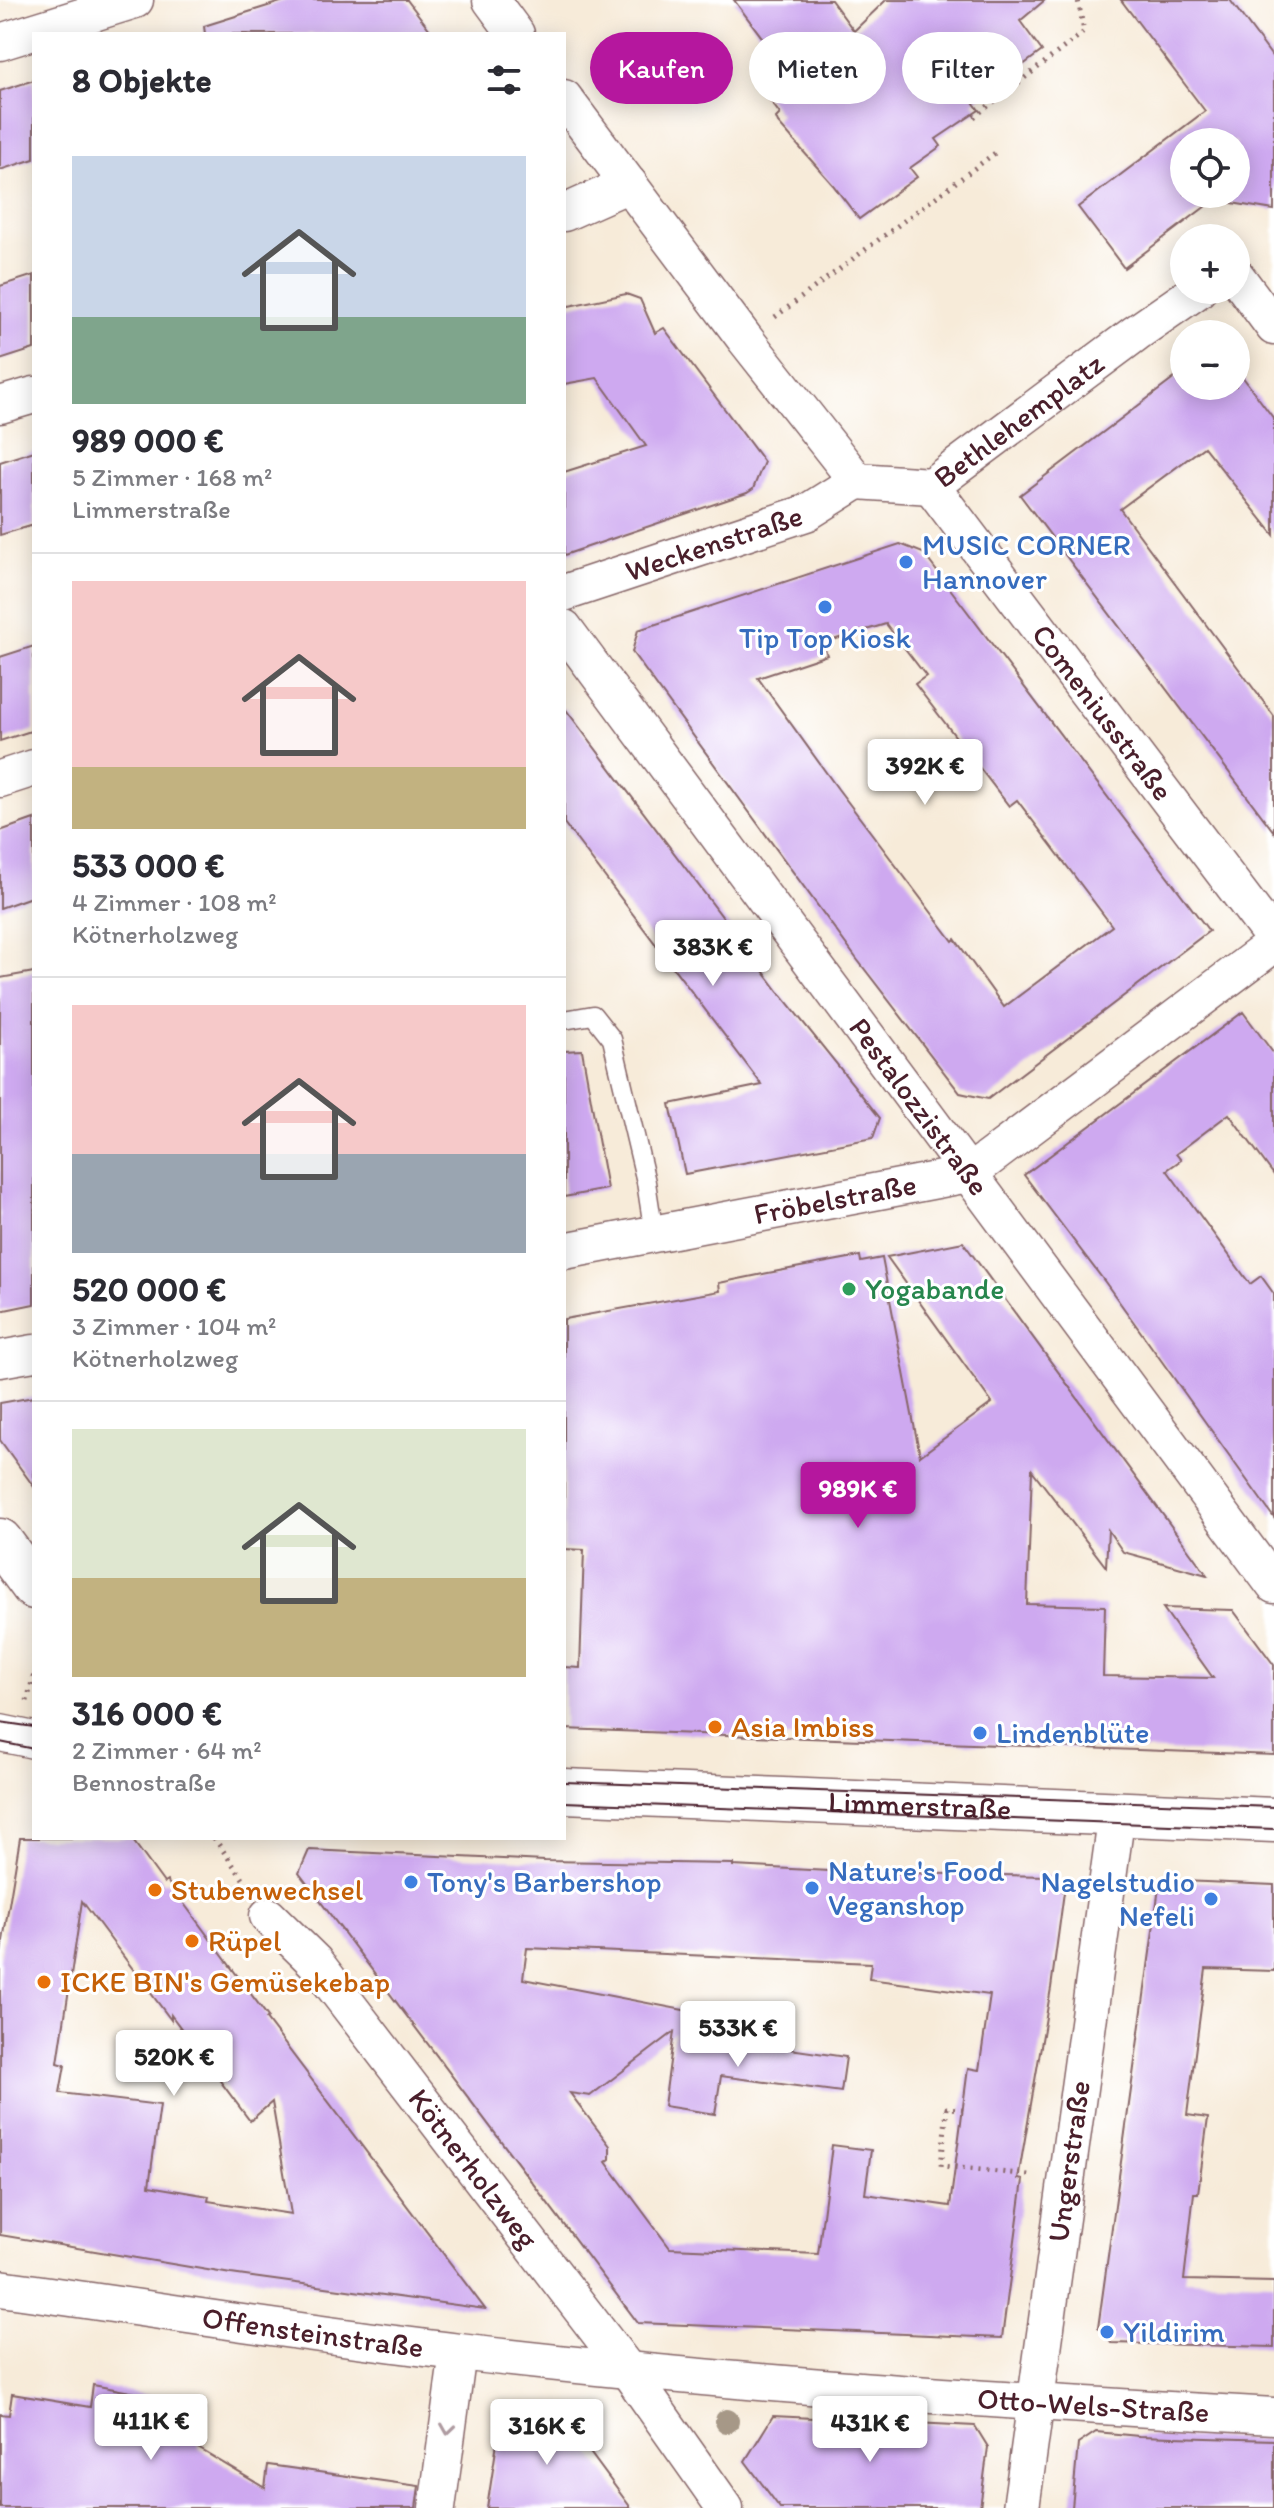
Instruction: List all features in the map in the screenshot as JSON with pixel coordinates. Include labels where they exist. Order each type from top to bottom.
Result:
[{"type":"street","points":[[32,32],[135,0]]},
{"type":"street","points":[[491,0],[515,32]]},
{"type":"street","points":[[0,42],[32,32]]},
{"type":"street","points":[[566,101],[745,339],[857,481]]},
{"type":"street","points":[[566,212],[629,184]]},
{"type":"street","points":[[1250,295],[1274,327]]},
{"type":"street","name":"Bethlehemplatz","points":[[857,481],[931,486],[1178,304]]},
{"type":"street","points":[[0,405],[32,396]]},
{"type":"street","name":"Weckenstraße","points":[[566,592],[806,513],[857,481]]},
{"type":"street","name":"Comeniusstraße","points":[[931,486],[1274,942]]},
{"type":"street","name":"Pestalozzistraße","points":[[566,631],[1274,1585]]},
{"type":"street","points":[[0,779],[32,769]]},
{"type":"street","name":"Fröbelstraße","points":[[566,1251],[968,1174],[1274,942]]},
{"type":"street","points":[[0,1359],[32,1353]]},
{"type":"street","points":[[0,1541],[32,1584]]},
{"type":"street","name":"Limmerstraße","points":[[566,1791],[1274,1820]]},
{"type":"street","name":"Ungerstraße","points":[[1021,2508],[1033,2403],[1117,1813]]},
{"type":"street","name":"Kötnerholzweg","points":[[268,1916],[315,1962],[627,2369],[725,2508]]},
{"type":"street","name":"Offensteinstraße","points":[[0,2288],[458,2352],[627,2369]]},
{"type":"street","points":[[437,2508],[458,2352]]},
{"type":"street","name":"Otto-Wels-Straße","points":[[627,2369],[693,2377],[1033,2403],[1274,2416]]},
{"type":"lane","points":[[566,1020],[593,1015],[612,1039],[646,1182],[654,1234]]},
{"type":"path","points":[[974,117],[1084,32],[1078,0]]},
{"type":"path","points":[[745,339],[999,150]]},
{"type":"path","points":[[215,1840],[268,1916]]},
{"type":"path","points":[[963,2109],[947,2108],[941,2166],[1066,2179]]},
{"type":"building","points":[[287,0],[407,0],[431,32],[205,32],[204,26]]},
{"type":"building","points":[[734,0],[831,0],[854,31],[886,0],[1045,0],[1020,21],[1042,51],[1023,65],[1023,32],[902,32],[902,104],[974,104],[979,110],[936,139],[941,146],[910,168],[917,177],[859,219],[778,123],[776,118],[780,114],[773,104],[886,104],[886,32],[758,32]]},
{"type":"building","points":[[1121,0],[1230,0],[1274,59],[1274,210],[1250,206],[1250,128],[1183,128],[1205,111]]},
{"type":"building","points":[[32,81],[32,160],[0,170],[0,91]]},
{"type":"building","points":[[1170,137],[1170,208],[1203,208],[1182,224],[1170,224],[1170,233],[1124,268],[1078,207]]},
{"type":"building","points":[[32,276],[32,350],[0,360],[0,286]]},
{"type":"building","points":[[626,294],[640,299],[655,333],[664,328],[764,462],[753,489],[566,554],[566,471],[646,446],[597,378],[566,384],[566,307]]},
{"type":"building","points":[[1170,382],[1170,400],[1250,400],[1250,387],[1274,419],[1274,535],[1204,447],[1120,509],[1274,716],[1274,832],[1020,495]]},
{"type":"building","points":[[32,452],[32,526],[0,535],[0,462]]},
{"type":"building","points":[[900,544],[923,553],[1209,931],[988,1099],[960,1093],[856,958],[632,652],[638,630]],"holes":[[[886,624],[926,676],[915,684],[1009,806],[1017,800],[1112,926],[1004,1007],[838,789],[758,678],[827,655],[823,643]]]},
{"type":"building","points":[[32,647],[32,731],[0,741],[0,657]]},
{"type":"building","points":[[566,710],[782,996],[880,1118],[873,1138],[685,1174],[670,1104],[762,1085],[566,826]]},
{"type":"building","points":[[32,820],[32,897],[0,908],[0,831]]},
{"type":"building","points":[[32,972],[32,1304],[0,1311],[0,978]]},
{"type":"building","points":[[1243,1012],[1274,1054],[1274,1175],[1229,1114],[1176,1154],[1181,1160],[1167,1170],[1250,1284],[1261,1276],[1274,1294],[1274,1518],[1105,1282],[1024,1175]]},
{"type":"building","points":[[582,1050],[607,1189],[566,1197],[566,1051]]},
{"type":"building","points":[[963,1242],[1207,1575],[1123,1552],[1108,1530],[1106,1567],[1032,1470],[1027,1604],[1105,1606],[1103,1676],[1213,1678],[1163,1608],[1233,1610],[1274,1665],[1274,1755],[566,1729],[566,1667],[580,1668],[584,1550],[566,1549],[566,1319],[720,1291],[719,1283],[768,1273],[860,1256],[861,1262],[882,1258],[920,1456],[992,1403],[887,1257]]},
{"type":"building","points":[[32,1397],[32,1484],[0,1440],[0,1403]]},
{"type":"building","points":[[20,1838],[132,1840],[164,1883],[167,1881],[268,2017],[266,2019],[485,2309],[231,2274],[0,2235],[0,1959]],"holes":[[[82,1901],[171,2020],[171,2015],[250,2121],[272,2102],[291,2214],[208,2201],[209,2196],[149,2186],[160,2105],[60,2093],[65,2065],[58,2063]]]},
{"type":"building","points":[[309,1850],[545,1861],[733,1864],[848,1872],[1051,1876],[1064,1892],[1018,2179],[1023,2180],[1002,2338],[638,2323],[299,1873]],"holes":[[[527,1948],[871,1963],[869,1979],[990,1995],[979,2070],[968,2068],[950,2206],[865,2194],[871,2150],[832,2145],[818,2254],[670,2248],[606,2162],[610,2159],[610,2146],[570,2093],[590,2096],[674,2032],[664,2106],[715,2114],[721,2076],[841,2092],[846,2057],[727,2040],[730,2019],[523,1979]]]},
{"type":"building","points":[[1160,1880],[1274,1885],[1274,1971],[1206,1969],[1187,2115],[1208,2118],[1198,2193],[1194,2193],[1184,2280],[1274,2282],[1274,2347],[1111,2343],[1098,2328]]},
{"type":"building","points":[[93,2385],[205,2406],[198,2448],[265,2488],[268,2465],[419,2486],[416,2508],[0,2508],[0,2414],[9,2415],[12,2394],[90,2407]]},
{"type":"building","points":[[516,2410],[563,2416],[631,2508],[487,2508],[501,2417]]},
{"type":"building","points":[[773,2416],[975,2426],[988,2447],[980,2508],[780,2508],[745,2461]]},
{"type":"building","points":[[1096,2432],[1274,2440],[1274,2508],[1072,2508],[1078,2444]]},
{"type":"tram line","points":[[0,1722],[32,1727]]},
{"type":"tram line","points":[[0,1742],[32,1749]]},
{"type":"tram line","points":[[566,1782],[1274,1807]]},
{"type":"tram line","points":[[566,1802],[1274,1829]]},
{"type":"place","name":"MUSIC CORNER Hannover","points":[[906,562]]},
{"type":"place","name":"Tip Top Kiosk","points":[[825,607]]},
{"type":"place","name":"Yogabande","points":[[849,1289]]},
{"type":"place","name":"Asia Imbiss","points":[[715,1727]]},
{"type":"place","name":"Lindenblüte","points":[[980,1733]]},
{"type":"place","name":"Tony's Barbershop","points":[[411,1882]]},
{"type":"place","name":"Nature's Food Veganshop","points":[[812,1888]]},
{"type":"place","name":"Stubenwechsel","points":[[155,1890]]},
{"type":"place","name":"Nagelstudio Nefeli","points":[[1211,1899]]},
{"type":"place","name":"Rüpel","points":[[192,1941]]},
{"type":"place","name":"ICKE BIN's Gemüsekebap","points":[[44,1982]]},
{"type":"place","name":"Yildirim","points":[[1107,2332]]}]
